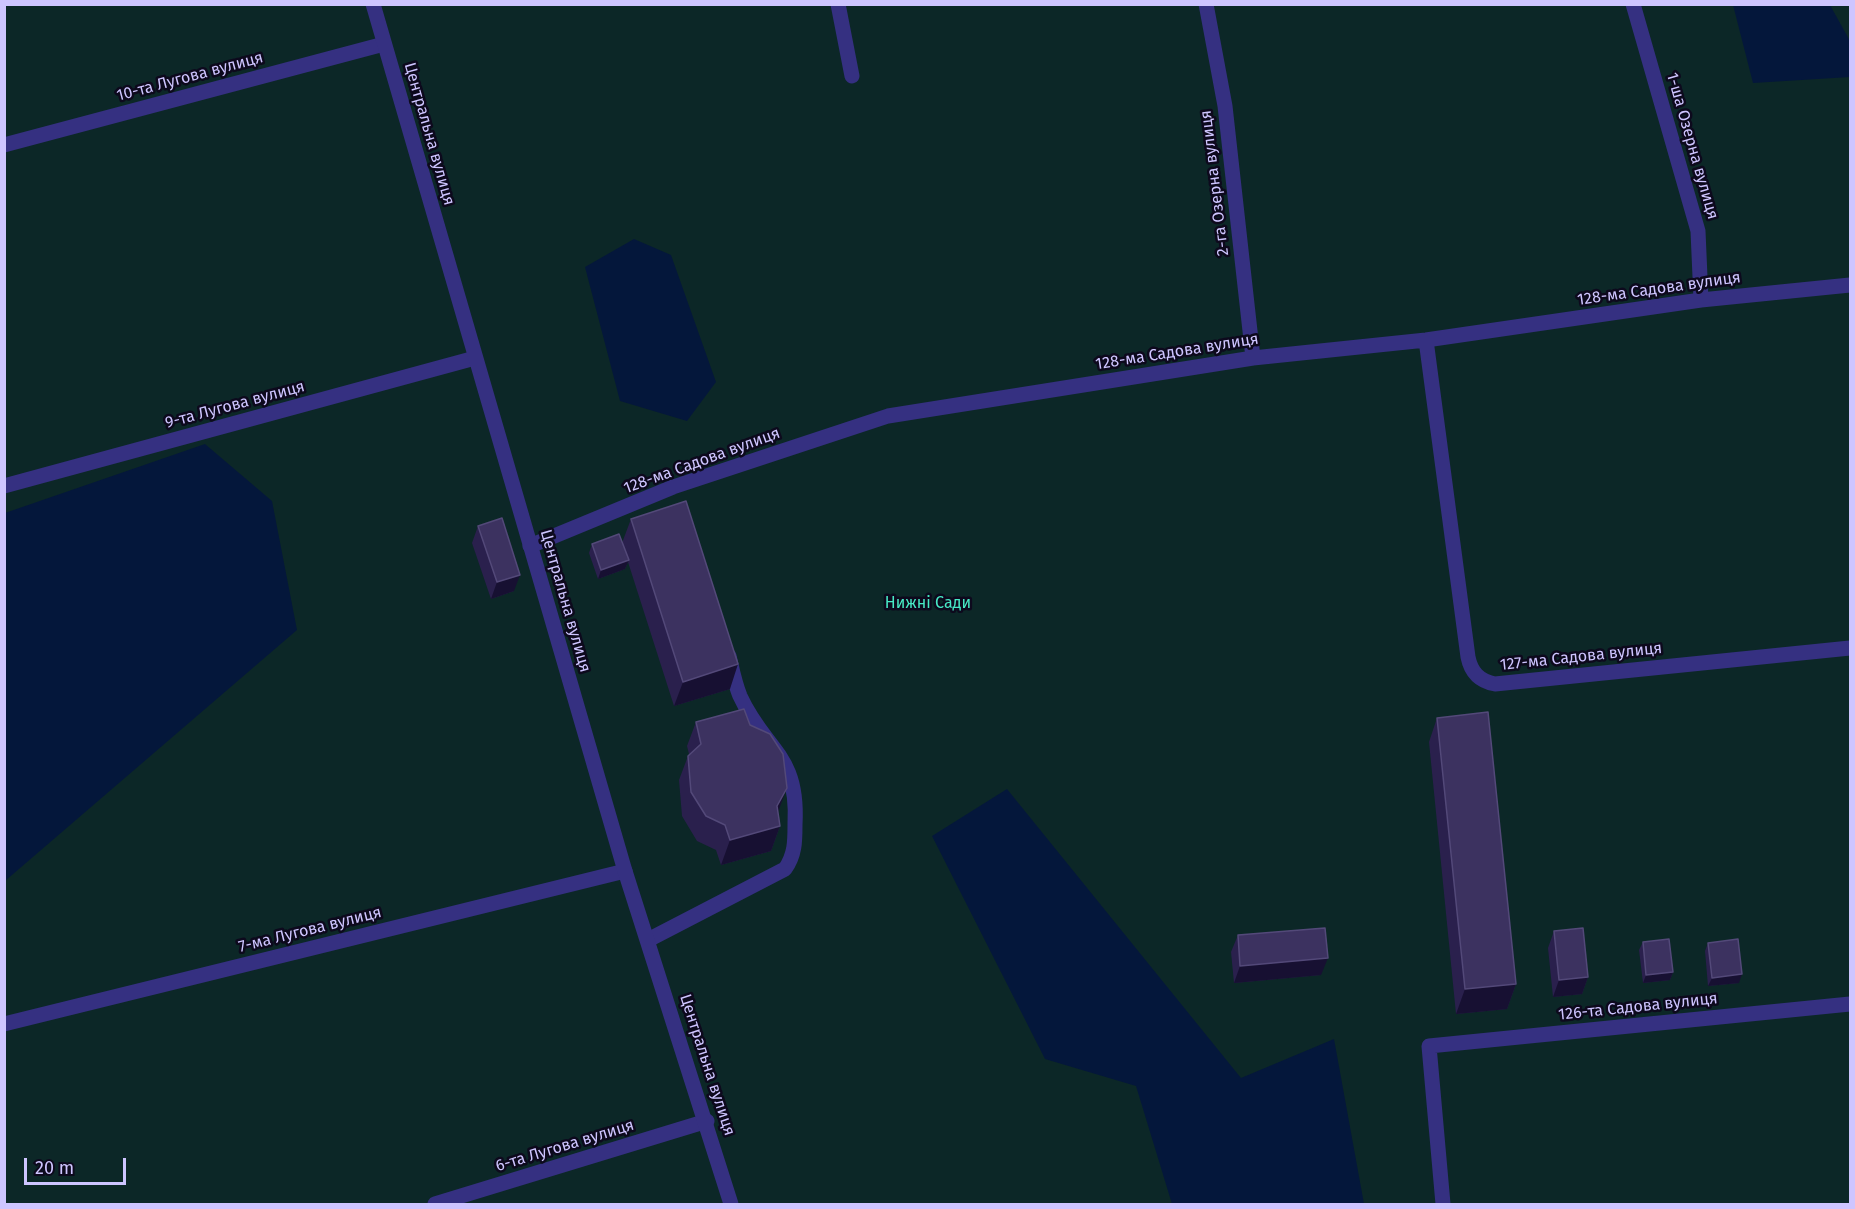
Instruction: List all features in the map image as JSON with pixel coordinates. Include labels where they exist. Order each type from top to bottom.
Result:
[{"type":"street","name":"Центральна вулиця","points":[[373,4],[625,871],[731,1204]]},
{"type":"street","points":[[838,4],[852,76]]},
{"type":"street","name":"2-га Озерна вулиця","points":[[1206,4],[1225,106],[1253,358]]},
{"type":"street","name":"1-ша Озерна вулиця","points":[[1633,4],[1698,231],[1701,300]]},
{"type":"street","name":"10-та Лугова вулиця","points":[[4,145],[384,44]]},
{"type":"street","name":"128-ма Садова вулиця","points":[[530,546],[673,487],[888,416],[1253,358],[1426,340],[1701,300],[1851,285]]},
{"type":"street","name":"127-ма Садова вулиця","points":[[1426,340],[1468,657],[1473,673],[1495,684],[1851,648]]},
{"type":"street","name":"9-та Лугова вулиця","points":[[4,486],[475,358]]},
{"type":"street","points":[[648,940],[785,869],[794,850],[796,806],[792,778],[784,761],[740,696],[725,643]]},
{"type":"street","name":"7-ма Лугова вулиця","points":[[4,1024],[625,871]]},
{"type":"street","name":"126-та Садова вулиця","points":[[1443,1204],[1429,1046],[1851,1004]]},
{"type":"street","name":"6-та Лугова вулиця","points":[[435,1204],[706,1121]]},
{"type":"green space","name":"Нижні Сади","points":[[5,5],[1850,5],[1850,1204],[5,1204]]},
{"type":"water","points":[[1733,5],[1830,5],[1850,41],[1850,77],[1753,83]]},
{"type":"water","points":[[634,239],[671,255],[716,382],[687,421],[620,401],[585,267]]},
{"type":"water","points":[[205,444],[272,501],[297,630],[5,881],[5,513]]},
{"type":"water","points":[[1007,789],[1241,1078],[1334,1039],[1364,1204],[1172,1204],[1136,1086],[1045,1059],[932,836]]},
{"type":"building","points":[[686,501],[738,664],[683,682],[631,519]]},
{"type":"building","points":[[502,518],[520,575],[497,582],[478,526]]},
{"type":"building","points":[[619,534],[629,560],[601,570],[592,544]]},
{"type":"building","points":[[744,709],[750,725],[770,734],[783,754],[787,788],[777,806],[780,826],[730,840],[725,825],[706,816],[691,792],[688,756],[701,744],[696,722]]},
{"type":"building","points":[[1488,712],[1516,984],[1465,989],[1437,718]]},
{"type":"building","points":[[1325,928],[1328,958],[1240,966],[1238,935]]},
{"type":"building","points":[[1583,928],[1588,977],[1559,980],[1554,931]]},
{"type":"building","points":[[1669,939],[1673,972],[1646,975],[1643,942]]},
{"type":"building","points":[[1738,939],[1742,974],[1712,978],[1708,943]]}]
